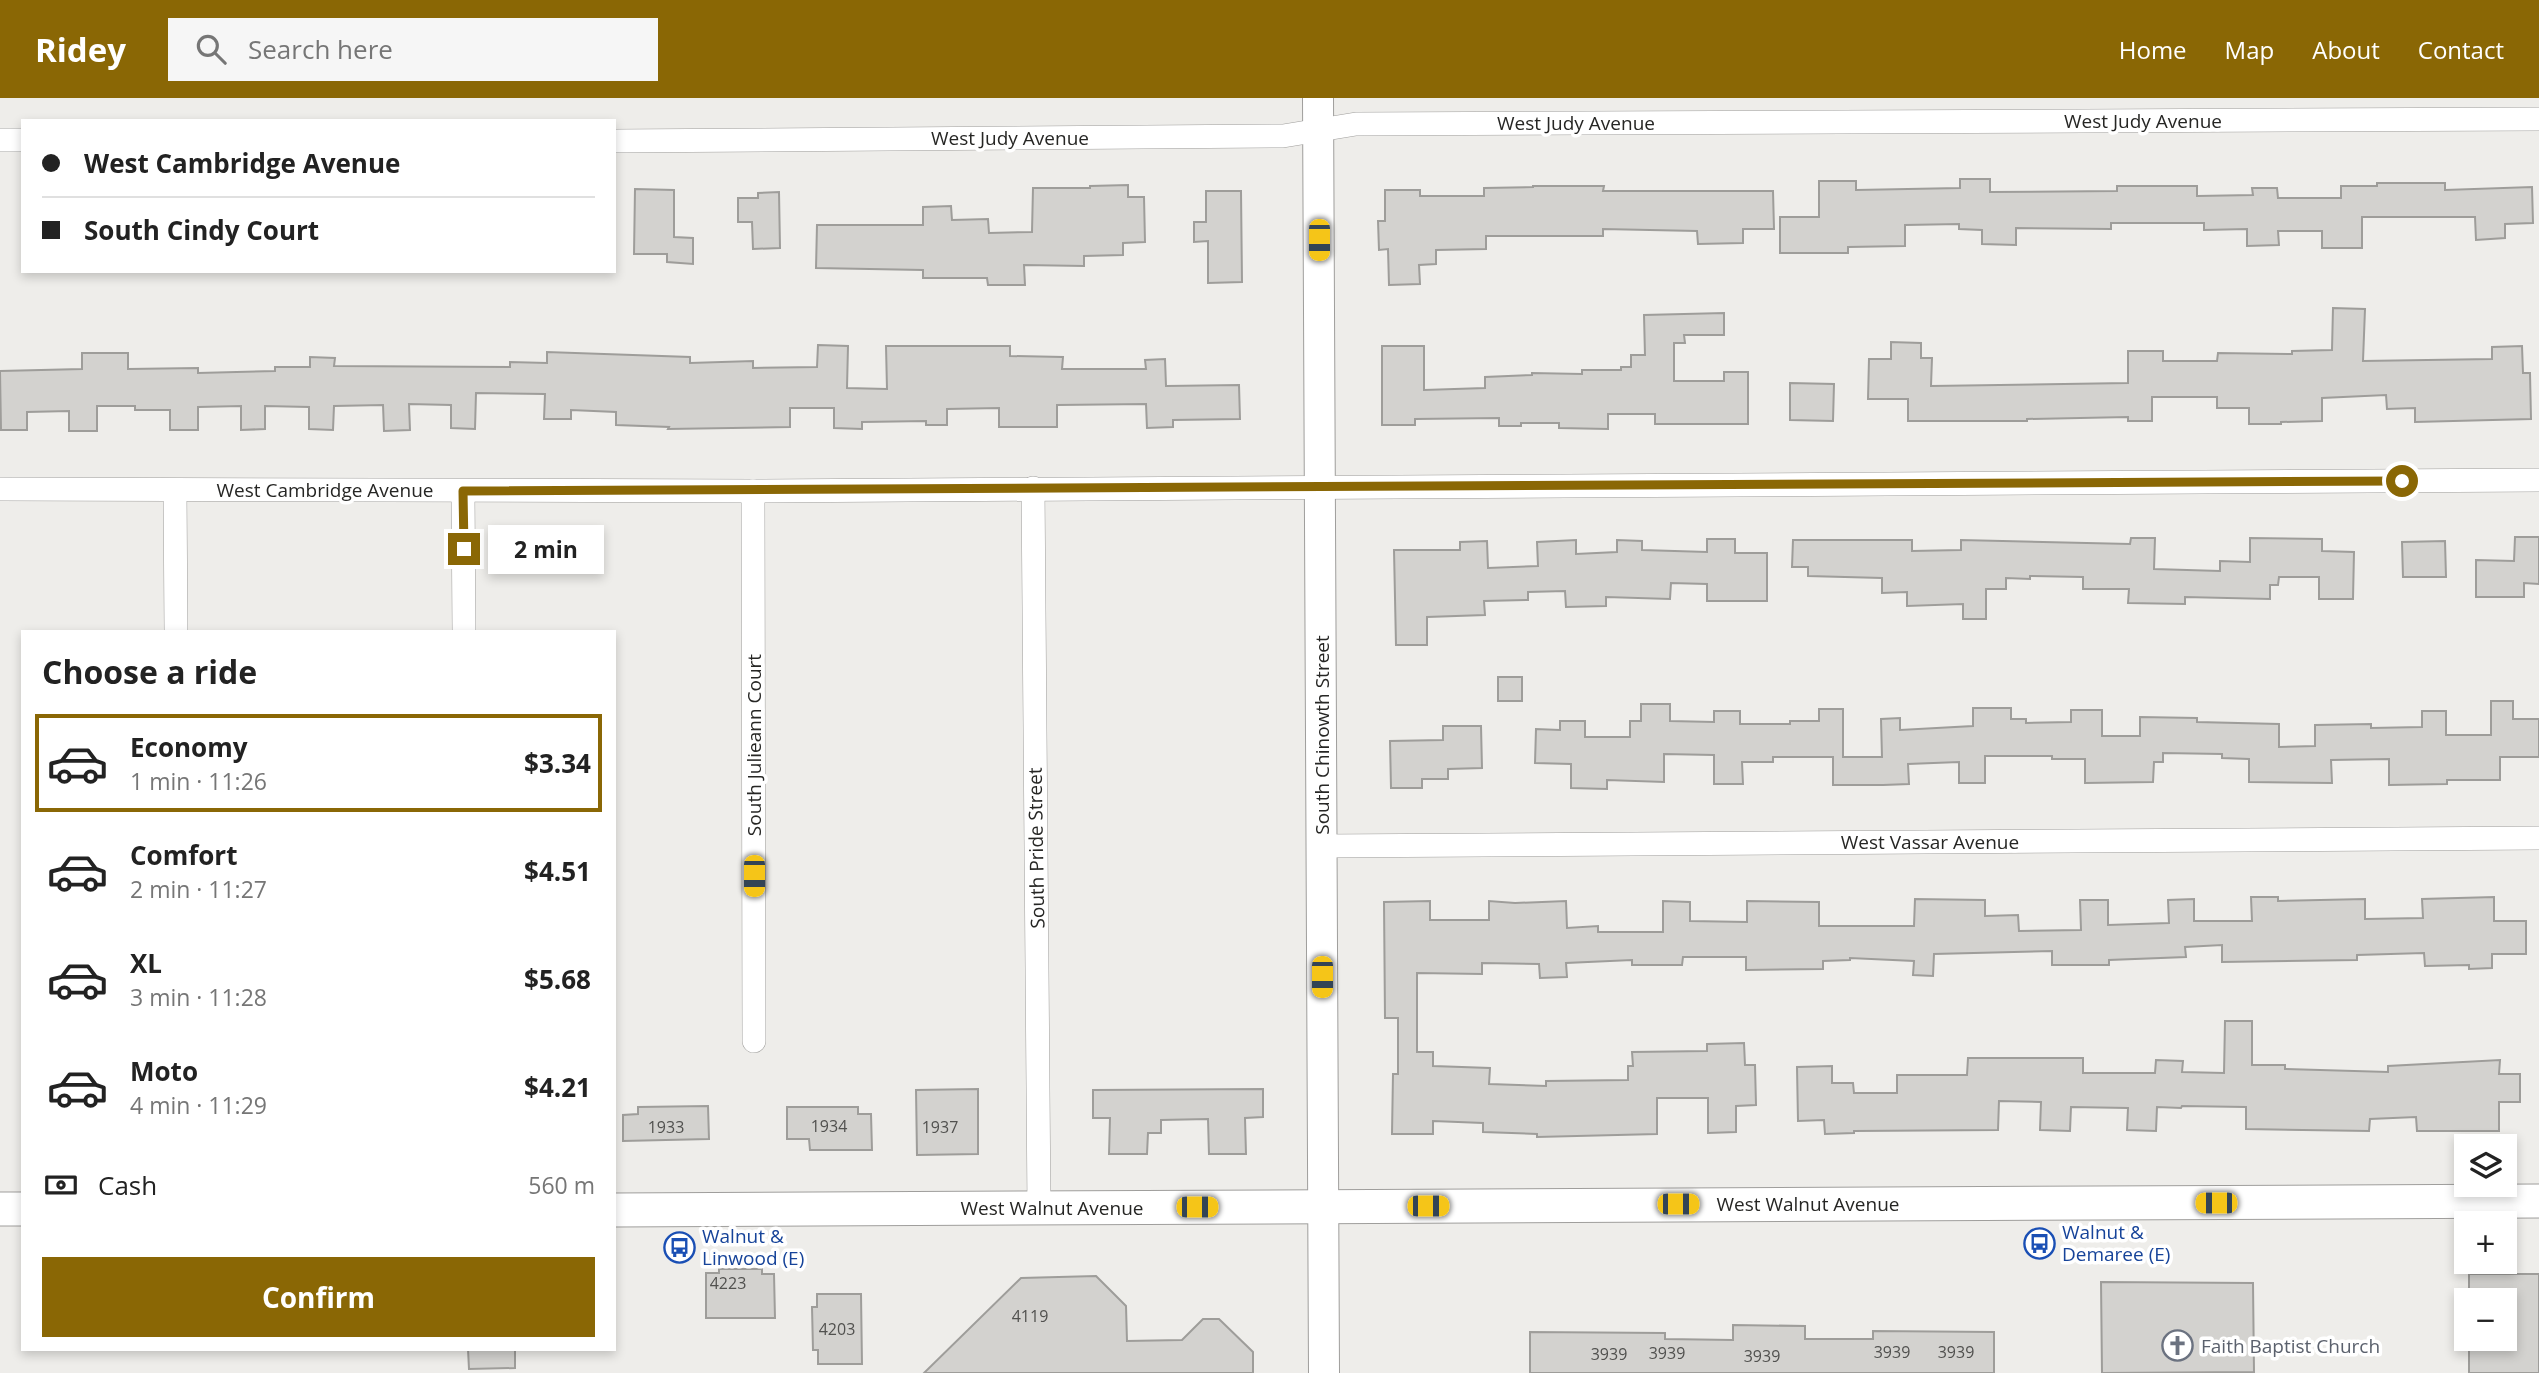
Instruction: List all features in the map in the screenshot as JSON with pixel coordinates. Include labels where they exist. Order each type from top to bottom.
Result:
[{"type":"main road","name":"West Walnut Avenue","points":[[616,1210],[2539,1201]]},
{"type":"main road","points":[[0,1209],[21,1209]]},
{"type":"street","name":"South Chinowth Street","points":[[1318,98],[1324,1373]]},
{"type":"street","name":"West Judy Avenue","points":[[616,141],[1283,136],[1356,124],[2539,119]]},
{"type":"street","points":[[0,140],[21,140]]},
{"type":"street","name":"West Cambridge Avenue","points":[[0,489],[753,491],[2539,480]]},
{"type":"street","name":"South Pride Street","points":[[1033,488],[1040,1208]]},
{"type":"street","points":[[175,490],[176,630]]},
{"type":"street","points":[[463,491],[464,630]]},
{"type":"street","name":"South Julieann Court","points":[[753,491],[754,1041]]},
{"type":"street","name":"West Vassar Avenue","points":[[1322,846],[2539,838]]},
{"type":"building","points":[[1960,179],[1990,179],[1990,192],[2117,191],[2117,186],[2197,186],[2197,196],[2253,195],[2252,188],[2277,188],[2278,198],[2341,198],[2341,186],[2377,186],[2377,183],[2445,183],[2445,190],[2532,187],[2533,223],[2505,224],[2505,238],[2476,240],[2475,217],[2362,217],[2362,248],[2322,248],[2322,231],[2278,231],[2279,245],[2247,246],[2247,229],[2204,230],[2204,223],[2111,223],[2111,229],[2016,228],[2016,245],[1982,244],[1982,230],[1959,229],[1959,224],[1905,225],[1905,246],[1848,247],[1848,253],[1780,253],[1780,217],[1819,217],[1819,181],[1856,181],[1856,190],[1960,188]]},
{"type":"building","points":[[1128,185],[1128,197],[1144,197],[1145,242],[1123,243],[1123,255],[1084,256],[1084,266],[1024,265],[1025,285],[988,285],[987,278],[923,278],[923,270],[816,268],[817,225],[923,225],[923,207],[951,206],[952,220],[988,219],[989,233],[1032,232],[1033,188]]},
{"type":"building","points":[[1604,186],[1603,191],[1773,191],[1774,229],[1743,229],[1743,243],[1698,244],[1697,231],[1603,229],[1603,236],[1486,236],[1486,249],[1436,250],[1436,264],[1419,265],[1420,284],[1389,285],[1388,249],[1379,250],[1378,221],[1385,221],[1385,190],[1420,190],[1420,196],[1484,196],[1484,188]]},
{"type":"building","points":[[635,189],[674,190],[674,237],[693,238],[693,264],[667,262],[667,254],[634,254]]},
{"type":"building","points":[[1206,191],[1241,191],[1242,282],[1208,283],[1208,241],[1194,242],[1194,222],[1206,222]]},
{"type":"building","points":[[779,192],[780,248],[753,249],[752,222],[738,222],[738,198],[758,198],[758,193]]},
{"type":"building","points":[[2333,308],[2365,309],[2363,361],[2492,359],[2492,347],[2522,346],[2523,373],[2530,373],[2531,419],[2415,422],[2415,408],[2387,409],[2386,395],[2322,398],[2322,421],[2281,424],[2249,424],[2249,408],[2217,408],[2217,397],[2152,397],[2152,421],[2128,421],[2128,417],[2027,421],[1908,421],[1908,399],[1868,399],[1869,359],[1891,359],[1891,342],[1921,343],[1921,358],[1932,358],[1931,386],[2128,383],[2128,351],[2163,351],[2163,361],[2217,361],[2218,353],[2292,354],[2292,351],[2332,350]]},
{"type":"building","points":[[1724,313],[1724,335],[1684,335],[1685,343],[1674,343],[1674,381],[1724,381],[1724,372],[1748,372],[1748,424],[1655,424],[1655,414],[1608,414],[1608,429],[1559,428],[1559,423],[1499,426],[1499,418],[1415,419],[1415,425],[1382,425],[1382,346],[1424,346],[1424,390],[1485,388],[1485,377],[1532,373],[1582,374],[1582,370],[1621,370],[1621,367],[1631,367],[1631,355],[1645,355],[1644,315]]},
{"type":"building","points":[[818,345],[848,346],[847,388],[887,389],[886,346],[1010,346],[1010,356],[1063,357],[1062,369],[1146,369],[1145,360],[1165,359],[1166,386],[1239,385],[1240,419],[1173,420],[1173,427],[1147,428],[1146,404],[1057,405],[1057,427],[999,427],[999,408],[947,409],[947,425],[926,425],[926,421],[862,422],[862,429],[834,428],[834,408],[790,408],[790,427],[668,429],[669,427],[616,425],[616,412],[571,410],[571,419],[544,419],[545,394],[476,393],[475,429],[451,428],[451,405],[409,404],[410,430],[384,431],[383,405],[334,406],[333,430],[309,429],[309,407],[265,406],[265,429],[241,430],[241,406],[198,407],[198,430],[170,430],[170,410],[97,406],[97,431],[69,431],[69,411],[27,412],[27,430],[1,430],[0,371],[82,369],[82,353],[128,353],[128,369],[198,368],[198,373],[275,371],[275,367],[310,367],[310,357],[335,358],[334,366],[510,367],[510,362],[547,363],[547,352],[690,357],[690,363],[753,361],[753,368],[817,367]]},
{"type":"building","points":[[1790,383],[1834,384],[1833,421],[1790,420]]},
{"type":"building","points":[[2515,537],[2539,537],[2539,584],[2524,583],[2524,597],[2476,597],[2476,560],[2514,561]]},
{"type":"building","points":[[2131,538],[2155,538],[2154,569],[2220,571],[2220,561],[2250,562],[2250,538],[2322,539],[2322,551],[2354,552],[2353,599],[2319,599],[2319,577],[2279,577],[2278,585],[2270,585],[2270,599],[2185,597],[2185,604],[2128,603],[2129,589],[2083,589],[2083,577],[2030,576],[2030,579],[2006,578],[2006,589],[1986,589],[1986,619],[1963,619],[1963,604],[1907,606],[1907,592],[1882,593],[1882,578],[1808,576],[1808,567],[1792,567],[1793,540],[1912,540],[1912,551],[1961,550],[1961,540],[2130,544]]},
{"type":"building","points":[[1707,539],[1735,539],[1735,553],[1767,553],[1767,601],[1707,601],[1707,584],[1671,583],[1670,599],[1606,597],[1606,606],[1566,607],[1565,591],[1528,592],[1528,600],[1484,601],[1485,615],[1427,617],[1427,645],[1396,645],[1394,550],[1460,550],[1460,542],[1487,541],[1488,568],[1538,566],[1537,542],[1576,540],[1576,554],[1617,552],[1617,540],[1642,541],[1642,550],[1707,552]]},
{"type":"building","points":[[2445,541],[2446,577],[2403,577],[2402,542]]},
{"type":"building","points":[[1498,677],[1522,677],[1522,701],[1498,701]]},
{"type":"building","points":[[2491,701],[2513,701],[2513,719],[2539,719],[2539,757],[2500,757],[2500,780],[2447,780],[2447,784],[2389,785],[2389,759],[2331,760],[2332,783],[2249,782],[2249,759],[2222,758],[2222,754],[2163,753],[2163,762],[2154,762],[2153,782],[2085,783],[2085,759],[2052,759],[2052,756],[1985,756],[1985,783],[1959,783],[1959,762],[1908,764],[1909,784],[1833,785],[1833,757],[1773,757],[1773,762],[1742,762],[1743,784],[1714,784],[1714,755],[1664,754],[1664,782],[1607,780],[1607,789],[1571,788],[1571,764],[1535,763],[1536,729],[1560,730],[1560,721],[1585,721],[1585,737],[1630,737],[1630,721],[1641,721],[1641,704],[1670,704],[1670,721],[1714,722],[1714,711],[1740,711],[1740,724],[1819,721],[1819,709],[1843,709],[1843,757],[1882,757],[1881,719],[1900,718],[1900,730],[1973,726],[1973,708],[2011,708],[2011,719],[2026,719],[2026,723],[2071,722],[2071,710],[2102,710],[2102,736],[2140,736],[2140,717],[2197,718],[2197,722],[2279,724],[2279,747],[2315,746],[2315,725],[2422,727],[2422,711],[2446,711],[2446,735],[2491,735]]},
{"type":"building","points":[[1443,726],[1481,726],[1482,768],[1448,769],[1448,779],[1422,779],[1422,788],[1391,788],[1390,741],[1443,740]]},
{"type":"building","points":[[2251,897],[2278,897],[2278,901],[2365,899],[2365,919],[2423,918],[2422,899],[2494,897],[2494,921],[2526,921],[2526,954],[2492,954],[2492,968],[2469,969],[2469,965],[2425,966],[2424,953],[2357,955],[2357,960],[2222,962],[2222,945],[2185,947],[2186,957],[2109,960],[2109,965],[2052,965],[2052,951],[1934,954],[1933,976],[1913,975],[1914,961],[1850,958],[1823,961],[1823,969],[1746,970],[1746,957],[1683,957],[1682,965],[1632,965],[1632,960],[1566,963],[1567,977],[1540,978],[1539,964],[1482,963],[1482,974],[1417,973],[1417,1052],[1433,1052],[1433,1066],[1490,1068],[1489,1084],[1546,1086],[1546,1081],[1628,1080],[1628,1066],[1633,1066],[1632,1052],[1707,1051],[1707,1044],[1744,1043],[1745,1065],[1755,1065],[1756,1105],[1736,1106],[1736,1132],[1708,1133],[1708,1098],[1657,1098],[1657,1134],[1537,1137],[1537,1134],[1483,1132],[1483,1123],[1433,1121],[1433,1134],[1392,1134],[1393,1074],[1398,1074],[1398,1018],[1385,1018],[1384,902],[1430,901],[1430,920],[1489,920],[1489,901],[1566,901],[1567,928],[1598,926],[1598,932],[1663,932],[1663,901],[1690,902],[1690,921],[1747,922],[1747,901],[1819,902],[1819,926],[1914,926],[1915,899],[1985,900],[1985,916],[2018,915],[2019,931],[2081,930],[2080,900],[2108,900],[2108,925],[2169,923],[2168,900],[2194,899],[2194,921],[2252,921]]},
{"type":"building","points":[[2225,1021],[2252,1021],[2252,1065],[2285,1065],[2285,1069],[2388,1072],[2388,1066],[2500,1060],[2499,1074],[2520,1074],[2520,1102],[2499,1102],[2499,1131],[2417,1131],[2416,1117],[2370,1119],[2369,1131],[2246,1129],[2246,1107],[2182,1106],[2157,1107],[2156,1131],[2127,1130],[2128,1108],[2071,1107],[2070,1131],[2040,1130],[2041,1102],[1999,1101],[1998,1130],[1854,1131],[1825,1134],[1824,1120],[1798,1121],[1797,1067],[1832,1066],[1832,1083],[1853,1083],[1854,1093],[1897,1093],[1897,1075],[1967,1075],[1968,1058],[2083,1058],[2083,1073],[2155,1073],[2156,1060],[2183,1061],[2182,1072],[2224,1073]]},
{"type":"building","points":[[978,1089],[978,1154],[917,1155],[916,1090]]},
{"type":"building","points":[[1263,1089],[1263,1117],[1245,1118],[1246,1154],[1209,1154],[1208,1119],[1161,1120],[1161,1133],[1148,1133],[1147,1154],[1109,1154],[1110,1118],[1093,1118],[1093,1090]]},
{"type":"building","points":[[708,1106],[709,1139],[623,1141],[623,1115],[638,1114],[638,1107]]},
{"type":"building","points":[[787,1107],[858,1107],[858,1114],[871,1114],[872,1150],[810,1150],[809,1139],[787,1139]]},
{"type":"building","points":[[719,1269],[762,1269],[762,1274],[774,1274],[775,1318],[706,1318],[706,1273],[719,1273]]},
{"type":"building","points":[[2469,1274],[2539,1274],[2539,1373],[2469,1373],[2469,1351],[2517,1351],[2517,1288],[2469,1288]]},
{"type":"building","points":[[1096,1276],[1126,1306],[1127,1341],[1182,1340],[1203,1319],[1219,1319],[1253,1352],[1253,1373],[924,1373],[1021,1278]]},
{"type":"building","name":"Faith Baptist Church","points":[[2101,1282],[2253,1283],[2254,1372],[2102,1373]]},
{"type":"building","points":[[817,1294],[861,1294],[862,1364],[818,1364],[818,1350],[813,1350],[812,1307],[817,1307]]},
{"type":"building","points":[[1733,1325],[1805,1326],[1805,1339],[1873,1339],[1873,1331],[1994,1332],[1994,1373],[1530,1373],[1530,1332],[1665,1333],[1665,1339],[1733,1340]]},
{"type":"building","points":[[468,1351],[515,1351],[515,1368],[469,1369]]},
{"type":"place","name":"Walnut & Demaree (E)","points":[[2039,1243]]},
{"type":"place","name":"Walnut & Linwood (E)","points":[[679,1247]]},
{"type":"place","name":"Faith Baptist Church","points":[[2178,1346]]},
{"type":"route","points":[[464,549],[463,491],[2402,481]]}]
